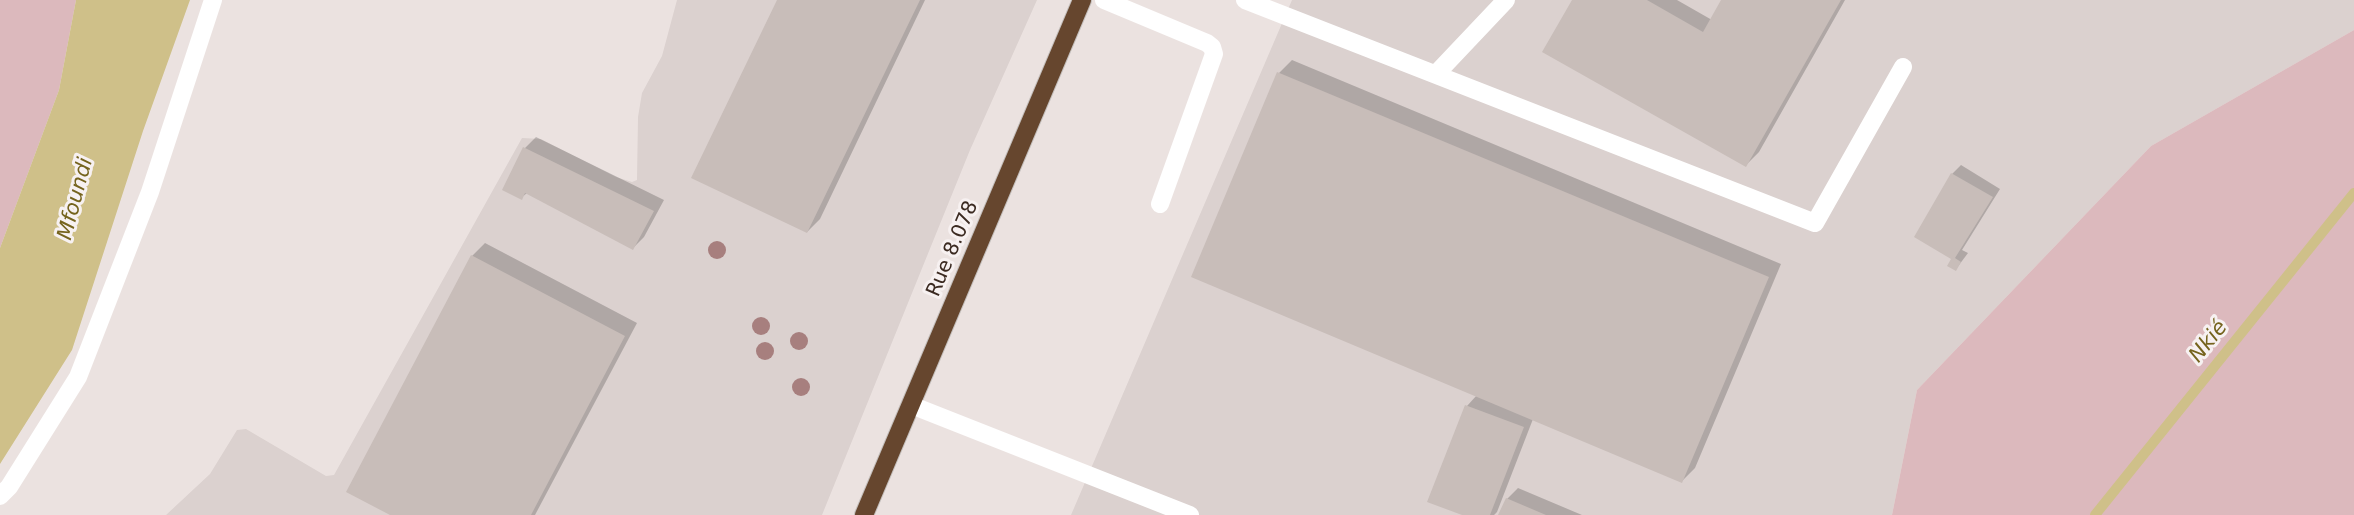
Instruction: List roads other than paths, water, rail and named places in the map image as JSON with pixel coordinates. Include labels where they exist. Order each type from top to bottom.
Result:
[{"type":"highway","name":"Rue 8.078","points":[[864,515],[1082,0]]},
{"type":"street","points":[[0,496],[9,487],[78,377],[150,192],[213,0]]},
{"type":"street","points":[[1104,0],[1207,43],[1212,47],[1214,54],[1160,204]]},
{"type":"street","points":[[1245,0],[1815,223],[1903,67]]},
{"type":"street","points":[[1436,75],[1506,0]]},
{"type":"street","points":[[911,405],[1190,515]]},
{"type":"water","name":"Mfoundi","points":[[76,0],[190,0],[143,131],[72,350],[0,464],[0,248],[59,90]]},
{"type":"waterway","name":"Nkié","points":[[2095,515],[2354,193]]}]
